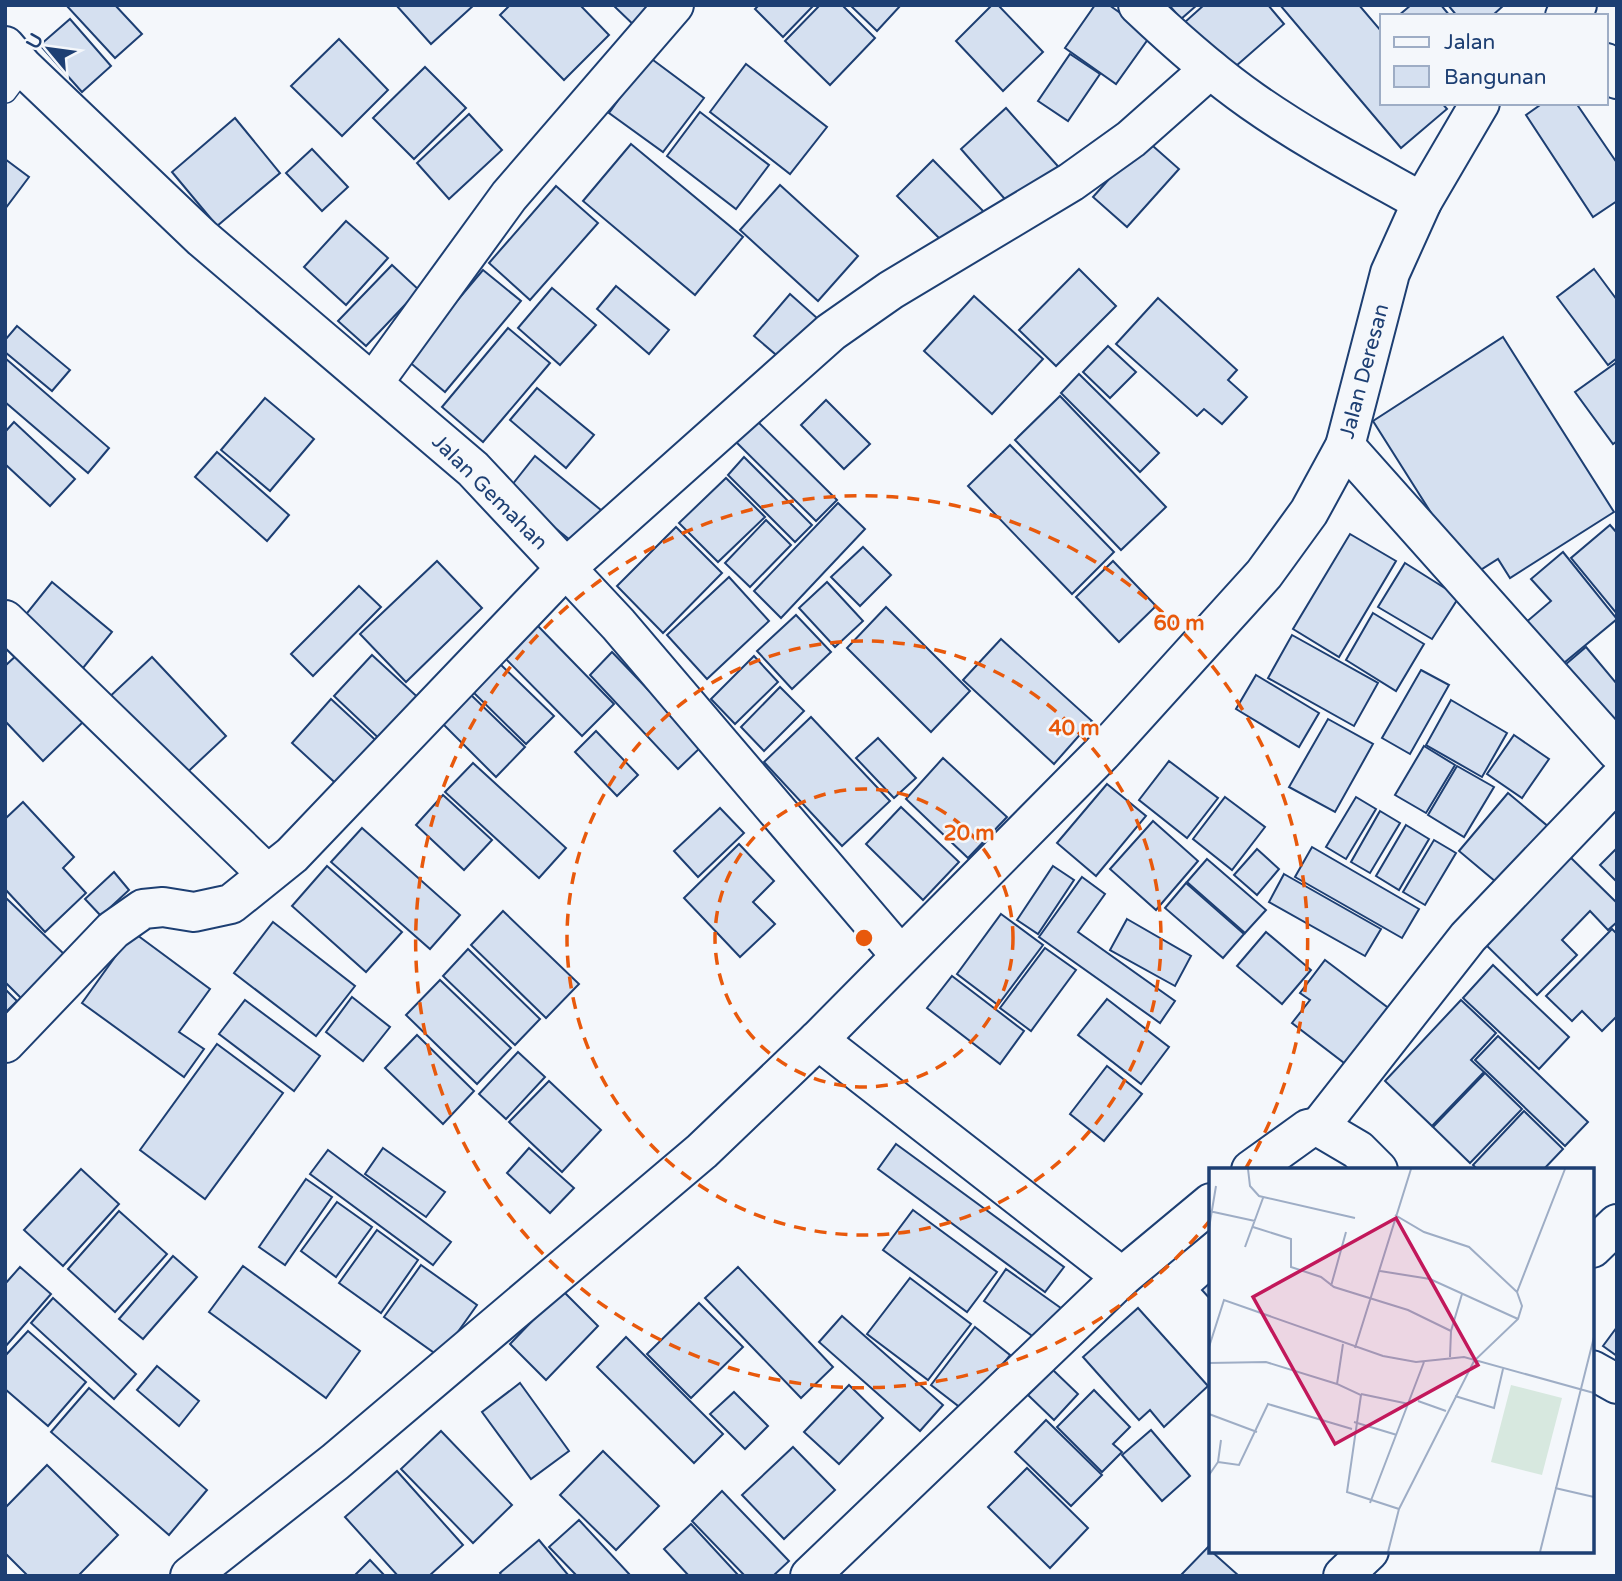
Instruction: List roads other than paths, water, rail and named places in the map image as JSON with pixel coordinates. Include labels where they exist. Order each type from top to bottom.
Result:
[{"type":"street","points":[[373,383],[509,196],[674,5]]},
{"type":"street","points":[[1138,5],[1210,69],[1308,138],[1422,202]]},
{"type":"street","name":"Jalan Gemahan","points":[[11,68],[202,238],[473,469],[627,634],[900,955]]},
{"type":"street","points":[[5,1043],[113,930],[143,909],[163,906],[194,912],[230,904],[307,841],[566,569],[831,332],[891,290],[1071,183],[1131,139],[1210,69]]},
{"type":"street","name":"Jalan Deresan","points":[[190,1576],[335,1462],[702,1151],[818,1040],[1102,753],[1264,574],[1309,512],[1345,446],[1390,273],[1422,202],[1479,105]]},
{"type":"street","points":[[1345,446],[1617,751]]},
{"type":"street","points":[[5,620],[267,874]]},
{"type":"street","points":[[1319,1127],[1468,937],[1617,781]]},
{"type":"street","points":[[818,1040],[1122,1277]]},
{"type":"street","points":[[1254,1168],[1308,1129],[1319,1127],[1359,1150],[1376,1168]]},
{"type":"street","points":[[810,1576],[1122,1277],[1209,1205]]},
{"type":"street","points":[[1594,1246],[1617,1224]]},
{"type":"street","points":[[1594,1371],[1617,1384]]},
{"type":"street","points":[[1343,1576],[1367,1553]]}]
